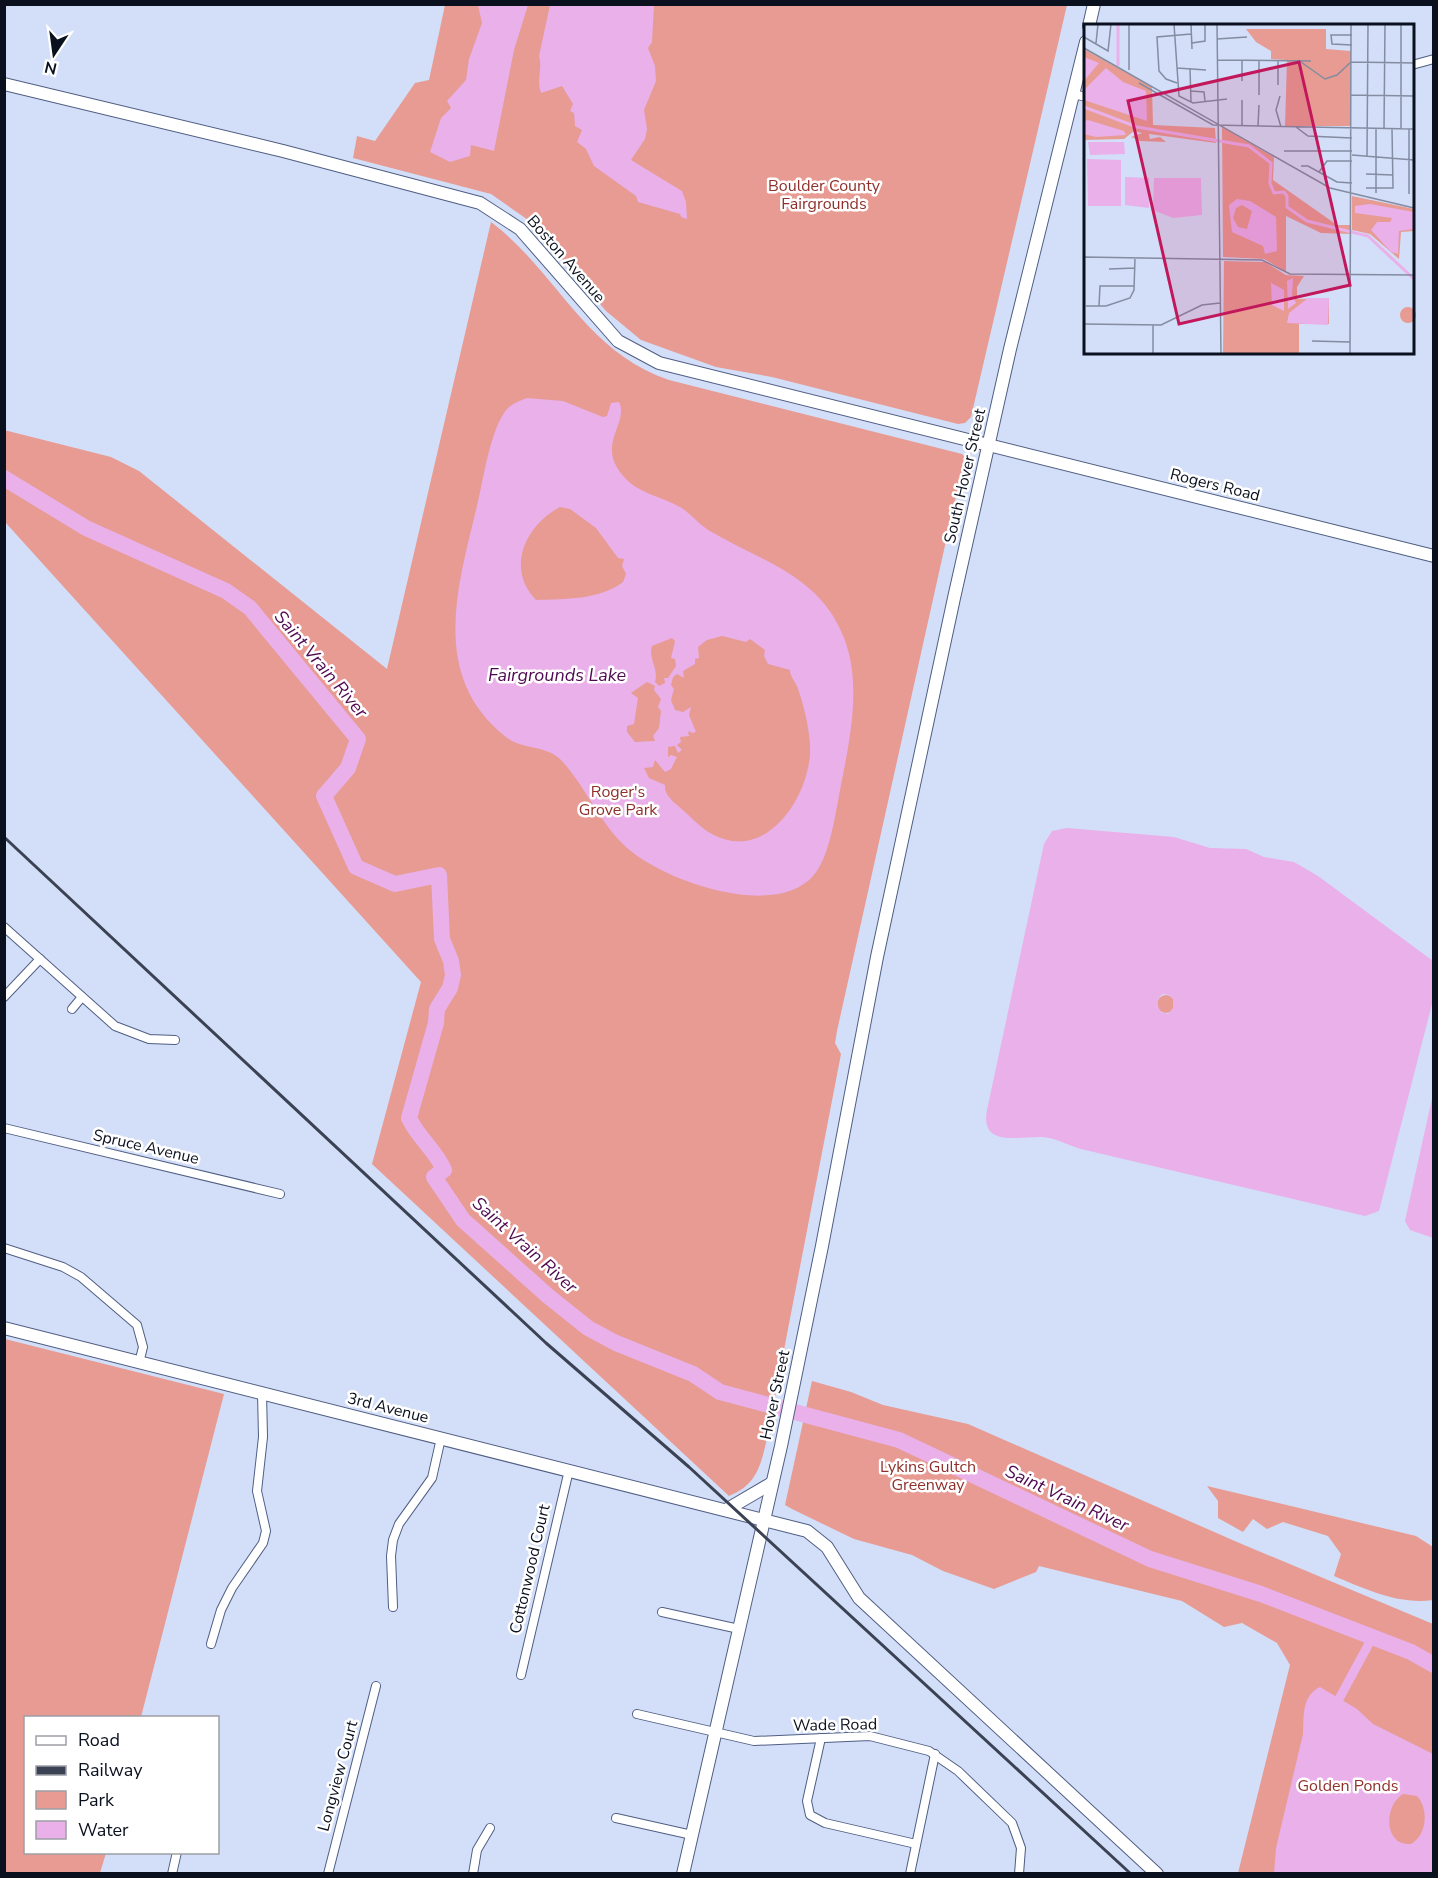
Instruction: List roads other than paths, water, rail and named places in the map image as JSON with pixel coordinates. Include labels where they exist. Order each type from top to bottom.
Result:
[{"type":"street","points":[[1089,24],[1094,4]]},
{"type":"street","name":"South Hover Street","points":[[885,920],[988,446],[1079,96],[1084,57]]},
{"type":"street","points":[[1414,64],[1434,59]]},
{"type":"street","name":"Boston Avenue","points":[[4,84],[283,151],[475,202],[520,229],[602,325],[618,341],[643,357],[659,363],[988,446]]},
{"type":"street","name":"Rogers Road","points":[[988,446],[1434,556]]},
{"type":"street","name":"Hover Street","points":[[683,1874],[794,1387],[885,920]]},
{"type":"street","points":[[4,927],[115,1026],[149,1039],[175,1040]]},
{"type":"street","points":[[4,997],[40,959]]},
{"type":"street","points":[[72,1009],[82,997]]},
{"type":"street","name":"Spruce Avenue","points":[[4,1128],[280,1194]]},
{"type":"street","points":[[4,1248],[63,1267],[83,1279],[137,1325],[143,1347],[139,1362]]},
{"type":"street","name":"3rd Avenue","points":[[4,1328],[802,1529],[821,1540],[859,1598],[1157,1874]]},
{"type":"street","points":[[211,1644],[221,1610],[232,1588],[263,1543],[266,1531],[257,1491],[263,1437],[262,1393]]},
{"type":"street","points":[[393,1607],[393,1540],[399,1524],[432,1478],[441,1438]]},
{"type":"street","name":"Cottonwood Court","points":[[521,1675],[569,1470]]},
{"type":"street","points":[[726,1510],[772,1483]]},
{"type":"street","points":[[662,1612],[739,1629]]},
{"type":"street","name":"Longview Court","points":[[328,1874],[376,1686]]},
{"type":"street","name":"Wade Road","points":[[638,1714],[765,1742],[870,1736],[936,1754]]},
{"type":"street","points":[[821,1738],[807,1805],[810,1815],[822,1822],[916,1844]]},
{"type":"street","points":[[910,1874],[936,1754],[958,1771],[1012,1823],[1021,1848],[1019,1874]]},
{"type":"street","points":[[616,1818],[692,1835]]},
{"type":"street","points":[[473,1874],[477,1850],[490,1828]]},
{"type":"street","points":[[172,1874],[177,1854]]},
{"type":"water","points":[[478,5],[528,5],[514,50],[494,151],[471,145],[470,156],[450,162],[430,152],[441,118],[451,108],[447,101],[466,80],[469,59],[482,23]]},
{"type":"water","points":[[550,5],[654,5],[652,42],[648,48],[655,66],[656,81],[644,110],[647,129],[645,139],[631,160],[682,191],[686,202],[687,219],[681,217],[680,214],[638,202],[636,196],[594,166],[586,149],[577,142],[582,130],[575,126],[574,113],[570,111],[573,104],[562,86],[541,93],[539,56]]},
{"type":"water","name":"Fairgrounds Lake","points":[[527,398],[563,401],[603,417],[607,416],[611,403],[619,402],[620,418],[612,451],[614,461],[626,479],[640,489],[682,509],[710,531],[788,572],[820,599],[833,617],[844,638],[852,674],[851,730],[834,820],[824,858],[813,876],[795,889],[773,895],[746,895],[719,891],[691,883],[643,860],[616,837],[561,760],[549,752],[519,744],[506,737],[482,713],[467,687],[458,660],[455,631],[462,570],[488,456],[497,427],[509,407]],"holes":[[[560,507],[570,509],[596,528],[618,558],[624,559],[622,566],[626,574],[623,582],[614,588],[593,595],[570,599],[536,600],[527,588],[522,574],[521,561],[529,536],[548,515]],[[722,636],[746,642],[750,639],[765,650],[764,656],[768,664],[790,670],[807,720],[810,754],[801,790],[792,807],[780,822],[766,834],[749,840],[731,841],[708,832],[672,800],[665,785],[649,778],[644,768],[653,767],[655,760],[665,772],[671,769],[677,757],[671,755],[668,757],[668,747],[675,746],[678,753],[682,750],[677,745],[681,742],[680,737],[690,736],[689,731],[696,732],[689,715],[691,707],[683,712],[675,710],[671,700],[674,689],[671,685],[673,677],[677,674],[684,678],[683,671],[695,664],[695,659],[699,658],[698,647],[707,640]],[[672,638],[675,641],[671,658],[675,659],[676,666],[668,678],[664,678],[665,683],[659,686],[655,682],[652,646]],[[647,682],[655,686],[654,690],[661,699],[658,707],[661,711],[659,728],[653,736],[655,741],[635,742],[627,732],[627,726],[634,724],[638,698],[631,693]]]},
{"type":"water","points":[[1067,828],[1174,837],[1210,848],[1246,849],[1264,857],[1294,862],[1318,876],[1433,961],[1433,1000],[1379,1211],[1365,1216],[1081,1149],[1049,1138],[1007,1138],[990,1131],[987,1123],[987,1110],[1044,844],[1052,831]],"holes":[[[1163,994],[1173,999],[1173,1008],[1168,1014],[1161,1012],[1158,1003]]]},
{"type":"water","points":[[1433,1094],[1433,1238],[1410,1230],[1405,1221]]},
{"type":"water","points":[[1320,1687],[1357,1709],[1373,1724],[1433,1754],[1433,1873],[1274,1873],[1276,1848],[1303,1734],[1305,1708],[1309,1696]],"holes":[[[1403,1794],[1417,1796],[1425,1815],[1423,1828],[1411,1844],[1402,1843],[1395,1839],[1391,1832],[1389,1824],[1392,1807]]]},
{"type":"waterway","name":"Saint Vrain River","points":[[4,478],[86,528],[226,591],[250,608],[358,739],[348,768],[324,796],[356,867],[395,884],[439,875],[442,939],[451,961],[453,975],[450,988],[437,1009],[436,1023],[409,1118],[444,1170],[434,1177],[463,1220],[548,1296],[588,1328],[616,1343],[693,1374],[720,1392],[899,1440],[1150,1559],[1261,1594],[1411,1652],[1434,1665]]},
{"type":"waterway","points":[[1339,1699],[1372,1638]]},
{"type":"railway","points":[[4,837],[546,1343],[689,1467],[1131,1874]]},
{"type":"park label","name":"Boulder County Fairgrounds","points":[[824,195]]},
{"type":"park label","name":"Roger's Grove Park","points":[[618,801]]},
{"type":"park label","name":"Lykins Gultch Greenway","points":[[928,1476]]},
{"type":"park label","name":"Golden Ponds","points":[[1348,1786]]}]
